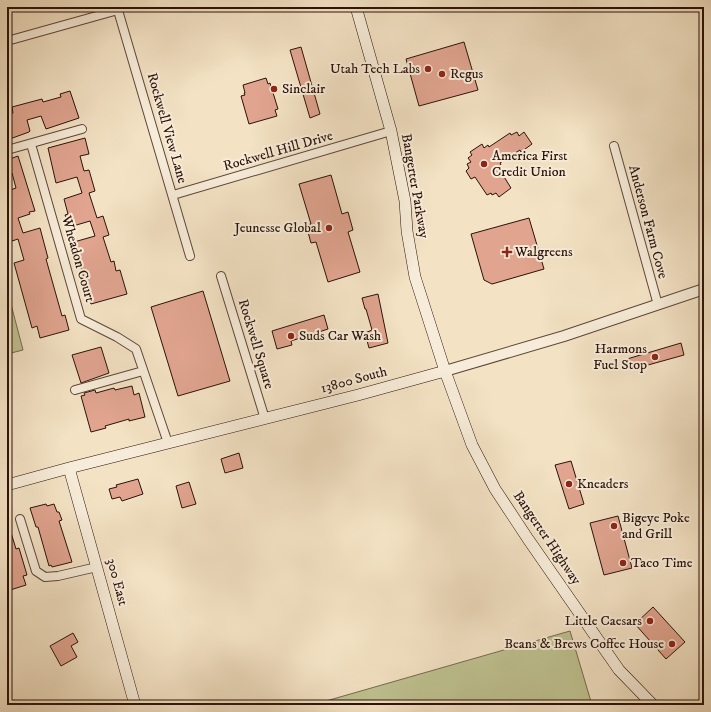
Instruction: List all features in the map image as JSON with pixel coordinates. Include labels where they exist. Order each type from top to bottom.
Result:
[{"type":"main road","name":"Bangerter Parkway","points":[[356,7],[390,131],[405,201],[407,230],[415,277],[445,371]]},
{"type":"main road","name":"13800 South","points":[[7,485],[445,371]]},
{"type":"main road","name":"Bangerter Highway","points":[[445,371],[472,445],[495,489],[619,670],[653,705]]},
{"type":"main road","name":"300 East","points":[[69,468],[135,705]]},
{"type":"street","points":[[7,41],[118,8]]},
{"type":"street","name":"Rockwell View Lane","points":[[118,8],[190,256]]},
{"type":"street","points":[[7,150],[82,129]]},
{"type":"street","name":"Rockwell Hill Drive","points":[[173,195],[390,131]]},
{"type":"street","name":"Wheadon Court","points":[[31,144],[81,319],[118,337],[136,350],[168,443]]},
{"type":"street","name":"Anderson Farm Cove","points":[[614,146],[658,305]]},
{"type":"street","name":"Rockwell Square","points":[[221,276],[265,419]]},
{"type":"street","name":"13800 South","points":[[445,371],[564,336],[704,289]]},
{"type":"street","points":[[75,390],[144,371]]},
{"type":"street","points":[[20,519],[36,571],[45,577],[58,576],[97,567]]},
{"type":"green space","points":[[7,289],[23,350],[7,354]]},
{"type":"green space","points":[[570,631],[592,705],[312,705]]},
{"type":"building","name":"Regus","points":[[464,42],[478,90],[419,106],[406,59]]},
{"type":"building","points":[[301,47],[320,114],[310,118],[290,50]]},
{"type":"building","points":[[266,78],[268,84],[270,83],[278,109],[275,110],[277,116],[249,124],[241,96],[245,95],[243,85]]},
{"type":"building","points":[[70,91],[79,118],[46,129],[41,116],[27,120],[29,132],[7,140],[7,115],[13,113],[12,107],[42,99],[43,102],[61,97],[60,94]]},
{"type":"building","name":"America First Credit Union","points":[[517,132],[519,136],[524,132],[532,144],[521,152],[520,150],[500,163],[501,165],[498,167],[511,188],[499,197],[496,193],[487,195],[475,177],[471,179],[466,171],[469,168],[467,164],[471,162],[468,158],[472,155],[470,152],[482,144],[484,148],[488,145],[489,147],[510,133],[511,135]]},
{"type":"building","points":[[85,138],[89,154],[80,156],[84,171],[89,170],[95,191],[89,193],[97,218],[103,216],[109,235],[103,237],[111,262],[114,261],[116,271],[120,270],[127,294],[91,304],[74,242],[95,236],[90,221],[69,226],[65,215],[68,214],[64,199],[82,193],[77,177],[56,183],[48,148]]},
{"type":"building","points":[[18,156],[35,211],[29,212],[30,214],[18,218],[23,233],[40,228],[48,258],[46,259],[62,316],[65,315],[69,330],[40,338],[37,326],[32,328],[14,263],[24,260],[18,239],[12,241],[7,225],[7,191],[16,188],[12,173],[7,174],[7,160]]},
{"type":"building","name":"Jeunesse Global","points":[[331,175],[342,214],[348,212],[353,230],[348,232],[360,272],[328,282],[316,242],[311,243],[306,225],[311,224],[299,184]]},
{"type":"building","name":"Walgreens","points":[[529,218],[544,269],[492,284],[484,280],[471,234]]},
{"type":"building","points":[[203,291],[230,381],[178,396],[151,307]]},
{"type":"building","points":[[378,294],[388,343],[369,348],[365,333],[372,330],[362,298]]},
{"type":"building","name":"Suds Car Wash","points":[[324,315],[328,329],[291,341],[292,345],[277,349],[272,331]]},
{"type":"building","name":"Harmons Fuel Stop","points":[[681,343],[684,355],[630,370],[627,359]]},
{"type":"building","points":[[101,347],[109,373],[81,383],[72,355]]},
{"type":"building","points":[[132,386],[134,395],[139,393],[145,417],[129,421],[129,419],[91,432],[81,396],[85,395],[84,393],[95,390],[96,393],[114,388],[115,390]]},
{"type":"building","points":[[239,453],[243,468],[225,473],[221,459]]},
{"type":"building","points":[[571,461],[584,504],[569,509],[555,465]]},
{"type":"building","points":[[138,479],[143,494],[122,501],[120,497],[112,499],[109,489],[117,487],[116,485]]},
{"type":"building","points":[[189,482],[196,504],[182,508],[176,486]]},
{"type":"building","points":[[46,504],[47,506],[54,504],[57,512],[59,512],[62,520],[59,521],[72,562],[52,567],[51,565],[49,566],[38,527],[36,527],[30,508]]},
{"type":"building","points":[[618,516],[632,568],[604,575],[590,523]]},
{"type":"building","points":[[9,526],[16,549],[19,548],[27,575],[23,576],[26,585],[7,591],[7,527]]},
{"type":"building","points":[[653,607],[685,642],[666,659],[635,624]]},
{"type":"building","points":[[73,633],[78,642],[71,646],[77,657],[61,666],[50,646]]},
{"type":"place","name":"Utah Tech Labs","points":[[428,69]]},
{"type":"place","name":"Regus","points":[[442,74]]},
{"type":"place","name":"Sinclair","points":[[274,89]]},
{"type":"place","name":"America First Credit Union","points":[[484,164]]},
{"type":"place","name":"Jeunesse Global","points":[[329,228]]},
{"type":"place","name":"Walgreens","points":[[507,252]]},
{"type":"place","name":"Suds Car Wash","points":[[291,336]]},
{"type":"place","name":"Harmons Fuel Stop","points":[[655,357]]},
{"type":"place","name":"Kneaders","points":[[569,484]]},
{"type":"place","name":"Bigeye Poke and Grill","points":[[614,526]]},
{"type":"place","name":"Taco Time","points":[[623,563]]},
{"type":"place","name":"Little Caesars","points":[[650,621]]},
{"type":"place","name":"Beans & Brews Coffee House","points":[[672,644]]}]
